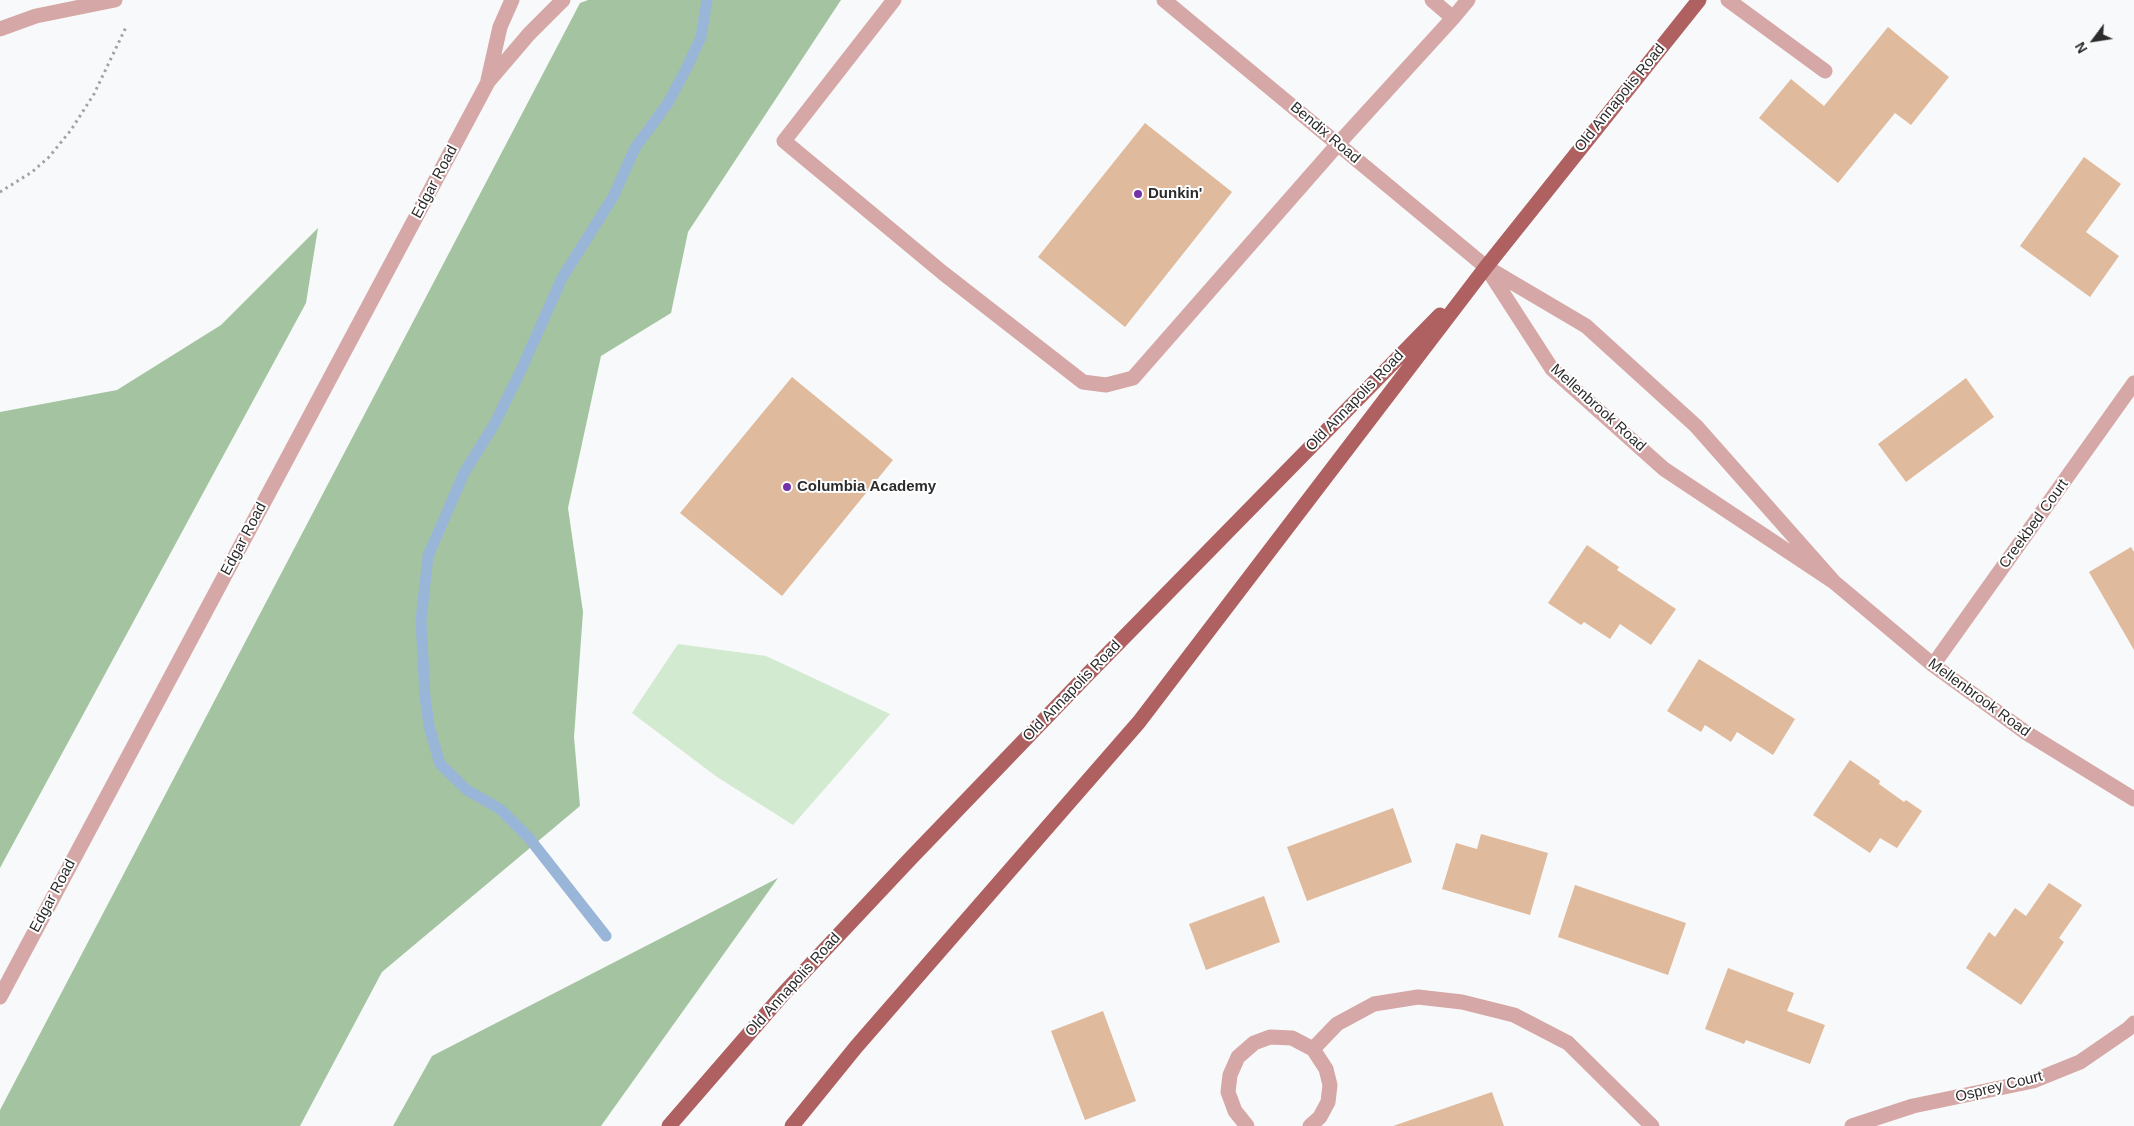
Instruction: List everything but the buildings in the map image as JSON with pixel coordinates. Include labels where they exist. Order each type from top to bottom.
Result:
[{"type":"main road","name":"Old Annapolis Road","points":[[792,1126],[856,1047],[1139,722],[1486,267],[1699,0]]},
{"type":"main road","name":"Old Annapolis Road","points":[[669,1126],[785,992],[924,845],[1486,267]]},
{"type":"street","points":[[0,30],[36,16],[115,0]]},
{"type":"street","name":"Edgar Road","points":[[488,82],[500,27],[512,0]]},
{"type":"street","name":"Edgar Road","points":[[0,997],[488,82],[529,34],[564,0]]},
{"type":"street","points":[[894,0],[784,141],[943,272],[1083,382],[1106,385],[1133,378],[1338,143],[1468,0]]},
{"type":"street","name":"Bendix Road","points":[[1164,0],[1486,267]]},
{"type":"street","points":[[1432,0],[1453,18]]},
{"type":"street","points":[[1728,0],[1825,71]]},
{"type":"street","name":"Mellenbrook Road","points":[[1486,267],[1593,332],[1696,426],[1834,582]]},
{"type":"street","name":"Mellenbrook Road","points":[[1486,267],[1552,369],[1664,468],[1834,582],[1933,665],[2025,732],[2134,799]]},
{"type":"street","name":"Creekbed Court","points":[[1933,665],[2134,383]]},
{"type":"street","points":[[1313,1049],[1337,1024],[1374,1004],[1418,997],[1462,1002],[1514,1015],[1568,1043],[1652,1126]]},
{"type":"street","name":"Osprey Court","points":[[1852,1126],[1913,1106],[2033,1081],[2080,1062],[2134,1023]]},
{"type":"street","points":[[1247,1126],[1235,1111],[1228,1092],[1230,1075],[1238,1057],[1254,1043],[1270,1037],[1292,1038],[1313,1049],[1326,1069],[1330,1085],[1328,1102],[1320,1117],[1310,1126]]},
{"type":"path","points":[[0,192],[32,172],[49,158],[71,130],[94,94],[129,20]]},
{"type":"green space","points":[[588,0],[841,0],[688,232],[671,313],[601,356],[568,508],[583,612],[574,737],[580,806],[382,972],[300,1126],[0,1126],[0,1110],[580,3]]},
{"type":"green space","points":[[318,228],[306,303],[0,868],[0,412],[117,390],[221,325]]},
{"type":"green space","points":[[678,644],[766,656],[890,714],[793,825],[717,777],[632,713]]},
{"type":"green space","points":[[778,878],[601,1126],[393,1126],[432,1056]]},
{"type":"waterway","points":[[606,936],[529,838],[500,809],[467,790],[440,764],[429,726],[425,697],[421,621],[428,556],[464,473],[495,423],[562,278],[613,197],[635,148],[668,103],[686,69],[701,37],[707,0]]},
{"type":"place","name":"Dunkin'","points":[[1138,194]]},
{"type":"place","name":"Columbia Academy","points":[[787,487]]}]
